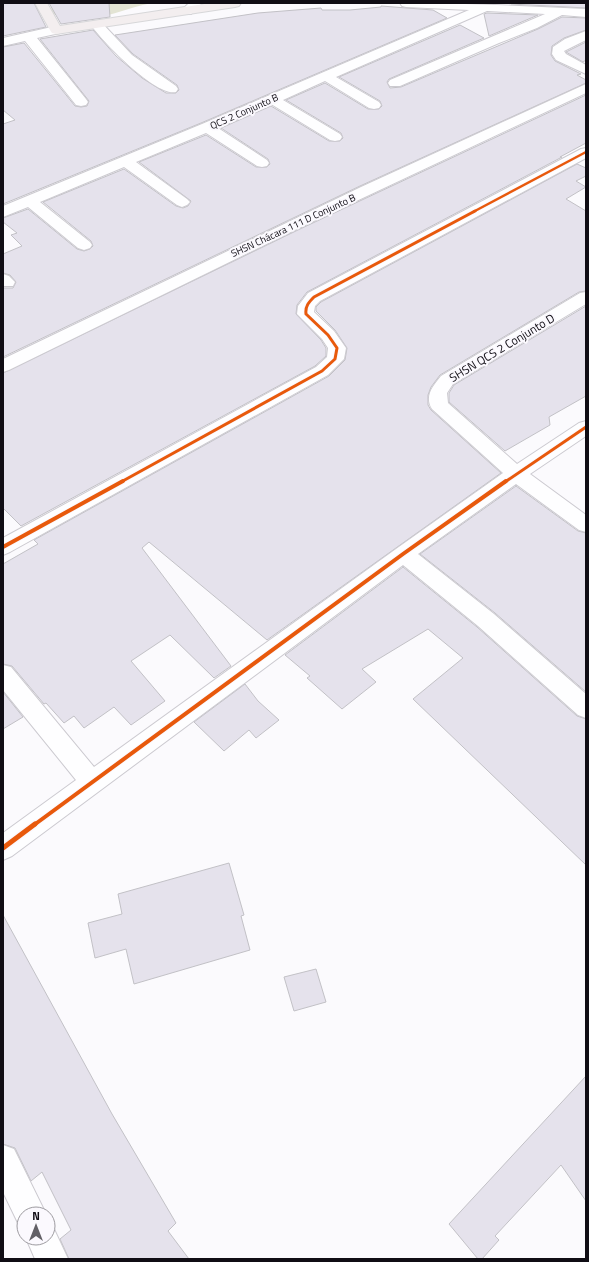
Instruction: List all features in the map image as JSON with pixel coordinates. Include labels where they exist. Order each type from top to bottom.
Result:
[{"type":"main road","points":[[41,3],[56,30],[97,25],[192,7],[235,3]]},
{"type":"street","points":[[235,3],[240,3]]},
{"type":"street","name":"QCS 2 Conjunto B","points":[[406,3],[586,13]]},
{"type":"street","name":"QCS 2 Conjunto B","points":[[3,212],[207,128],[484,8]]},
{"type":"street","points":[[395,83],[494,40],[533,25],[561,11]]},
{"type":"street","points":[[97,25],[127,58],[171,89]]},
{"type":"street","points":[[3,42],[56,30]]},
{"type":"street","points":[[586,35],[570,42],[558,50],[561,57],[586,70]]},
{"type":"street","points":[[29,37],[81,102]]},
{"type":"street","points":[[325,76],[374,105]]},
{"type":"street","name":"SHSN Chácara 111 D Conjunto B","points":[[3,366],[137,299],[437,156],[586,88]]},
{"type":"street","points":[[272,99],[335,137]]},
{"type":"street","points":[[207,128],[262,163]]},
{"type":"street","points":[[3,547],[322,371],[335,360],[337,348],[328,335],[306,314],[305,309],[314,297],[586,152]]},
{"type":"street","points":[[126,161],[182,202]]},
{"type":"street","points":[[30,201],[84,245]]},
{"type":"street","name":"SHSN QCS 2 Conjunto D","points":[[586,297],[447,380],[438,392],[439,405],[516,474],[586,525]]},
{"type":"street","points":[[3,848],[403,554],[516,474],[586,427]]},
{"type":"street","points":[[403,554],[486,620],[586,708]]},
{"type":"street","points":[[3,674],[92,782]]},
{"type":"street","points":[[3,1160],[26,1206]]},
{"type":"street","points":[[46,1246],[52,1259]]},
{"type":"green space","points":[[50,3],[152,3],[91,19],[78,19],[66,18],[53,14]]},
{"type":"building","points":[[3,3],[34,3],[46,27],[3,36]]},
{"type":"building","points":[[49,3],[109,3],[110,17],[61,24]]},
{"type":"building","points":[[510,3],[586,3],[586,8],[511,4]]},
{"type":"building","points":[[381,6],[433,10],[447,18],[201,123],[3,204],[3,124],[15,120],[3,110],[3,47],[24,43],[75,106],[81,107],[87,106],[89,101],[40,39],[93,30],[116,56],[142,78],[166,93],[176,93],[179,90],[177,85],[133,54],[115,35],[258,13],[321,8],[322,10],[350,10]]},
{"type":"building","points":[[484,14],[538,15],[489,36]]},
{"type":"building","points":[[562,17],[586,18],[586,30],[564,38],[552,46],[551,55],[555,61],[581,74],[577,75],[586,80],[586,83],[360,186],[3,357],[3,288],[13,288],[16,282],[10,275],[3,273],[3,254],[22,246],[11,235],[17,233],[3,222],[3,218],[28,209],[77,249],[84,251],[90,249],[93,246],[91,241],[43,202],[124,169],[176,206],[183,208],[188,206],[191,201],[139,162],[206,135],[256,167],[267,167],[270,164],[268,159],[221,128],[271,106],[329,141],[340,141],[343,138],[341,133],[286,100],[325,83],[368,109],[379,109],[382,106],[380,101],[339,77],[460,25],[484,38],[389,79],[387,82],[390,88],[401,87],[538,29]]},
{"type":"building","points":[[586,42],[586,60],[583,62],[566,52]]},
{"type":"building","points":[[586,95],[586,143],[307,292],[297,305],[296,314],[321,340],[326,348],[326,356],[315,366],[21,526],[3,508],[3,373],[300,229]]},
{"type":"building","points":[[577,164],[586,168],[586,176],[576,181],[586,187],[566,199],[586,211],[586,291],[579,292],[440,375],[431,387],[428,395],[428,405],[431,410],[501,473],[267,640],[149,542],[142,548],[231,666],[214,678],[170,635],[131,661],[165,701],[131,725],[114,707],[84,728],[74,716],[64,723],[46,703],[44,704],[12,666],[3,664],[3,564],[38,544],[34,540],[329,376],[345,360],[347,348],[335,330],[316,311],[316,307],[321,302]]},
{"type":"building","points":[[586,306],[586,396],[549,417],[550,425],[505,451],[449,402],[449,393],[454,385]]},
{"type":"building","points":[[516,486],[578,531],[586,533],[586,692],[495,613],[420,554]]},
{"type":"building","points":[[403,567],[477,627],[577,716],[586,719],[586,865],[413,699],[463,658],[428,629],[362,669],[376,682],[342,709],[307,678],[310,676],[285,655]]},
{"type":"building","points":[[245,684],[258,701],[279,720],[256,738],[249,730],[224,751],[194,722]]},
{"type":"building","points":[[3,692],[23,717],[3,729]]},
{"type":"building","points":[[229,863],[244,915],[241,916],[250,950],[134,984],[126,949],[95,958],[88,923],[122,914],[118,894]]},
{"type":"building","points":[[3,915],[112,1114],[176,1223],[168,1231],[189,1259],[69,1259],[60,1239],[71,1230],[42,1172],[31,1181],[15,1148],[3,1144]]},
{"type":"building","points":[[316,969],[326,1002],[294,1011],[284,977]]},
{"type":"building","points":[[586,1076],[586,1201],[561,1165],[495,1236],[499,1240],[482,1259],[478,1259],[449,1224]]},
{"type":"cycle path","points":[[3,547],[322,371],[335,359],[337,348],[328,335],[306,314],[306,306],[314,297],[586,152]]},
{"type":"cycle path","points":[[3,848],[403,554],[516,474],[586,427]]}]
